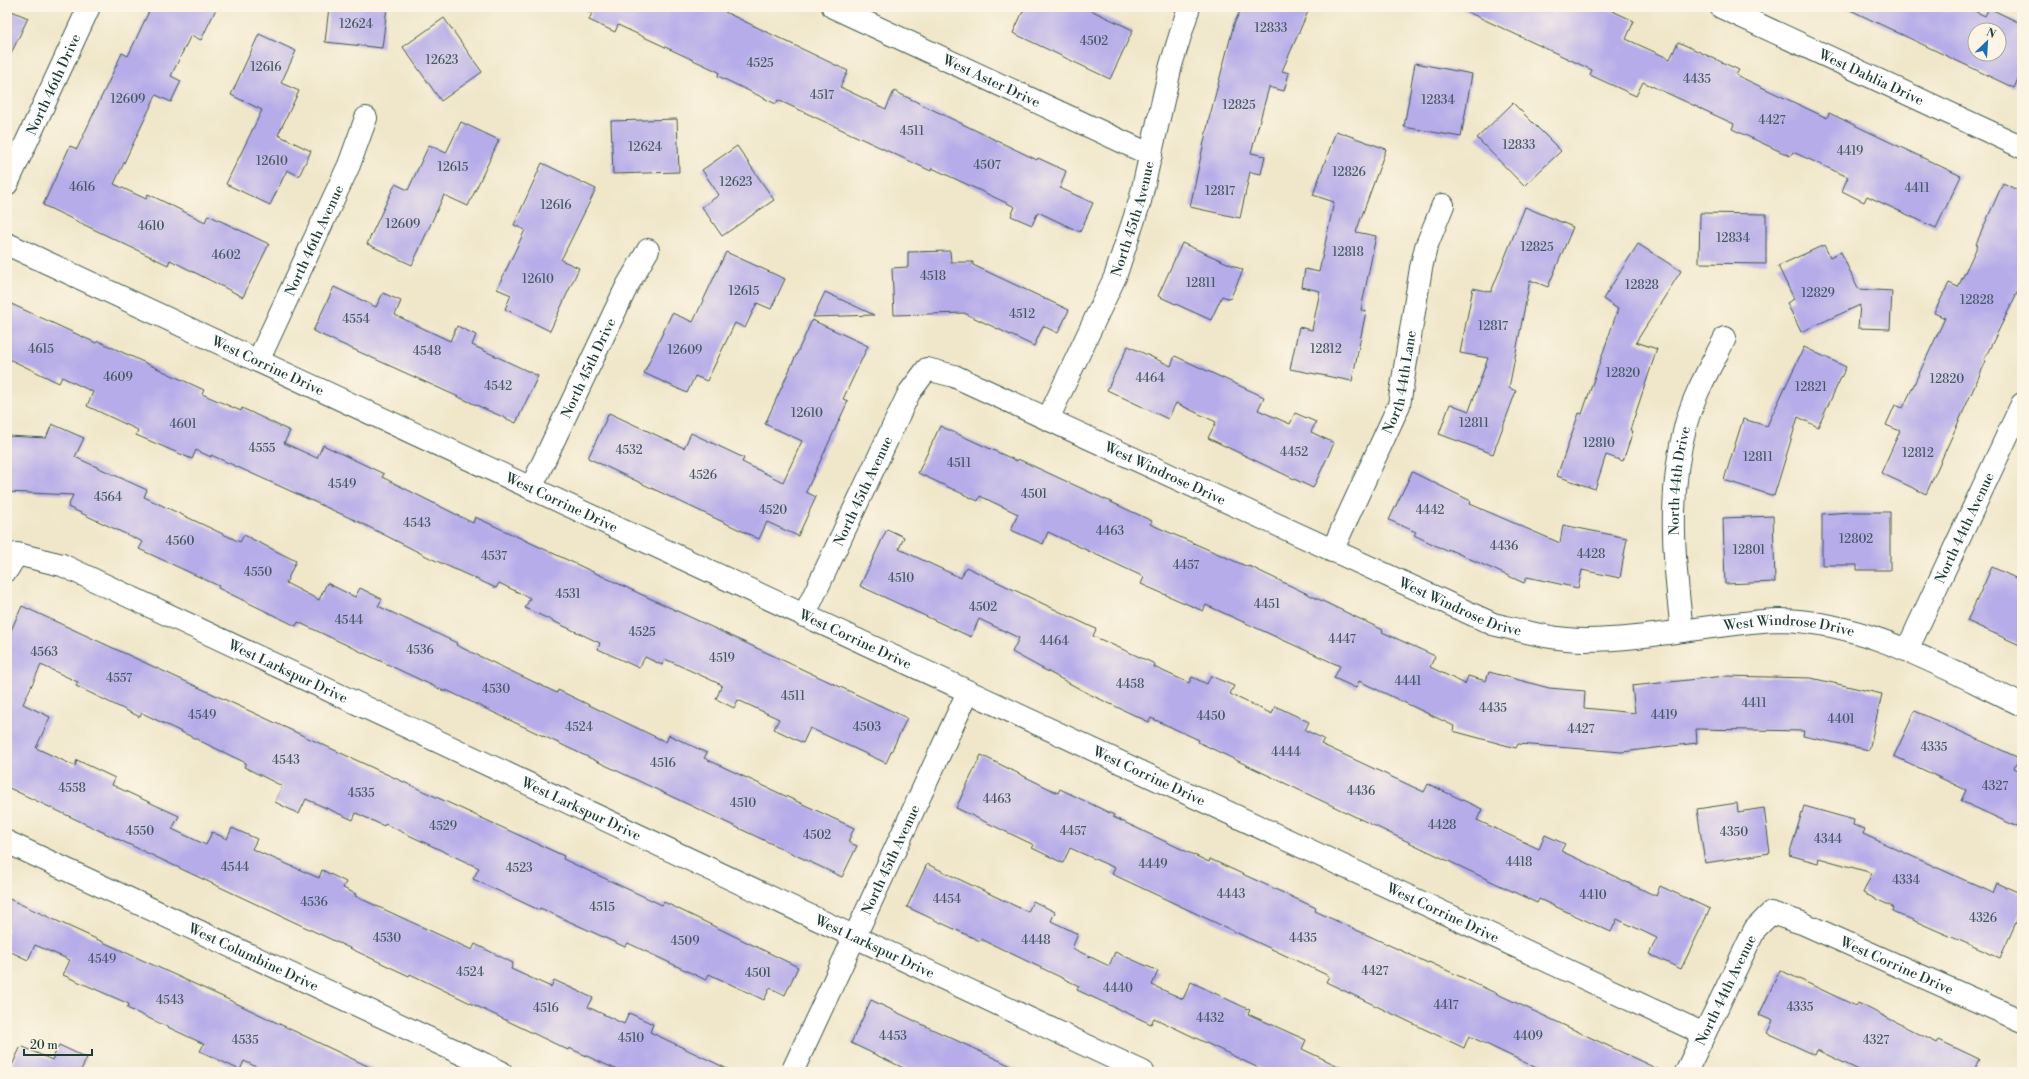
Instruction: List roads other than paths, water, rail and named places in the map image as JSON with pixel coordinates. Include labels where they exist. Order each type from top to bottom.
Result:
[{"type":"street","name":"North 46th Drive","points":[[7,184],[89,7]]},
{"type":"street","name":"North 45th Avenue","points":[[1048,419],[1115,277],[1140,201],[1171,65],[1189,7]]},
{"type":"street","name":"West Dahlia Drive","points":[[1721,7],[2022,147]]},
{"type":"street","name":"West Aster Drive","points":[[846,10],[1151,155]]},
{"type":"street","name":"North 46th Avenue","points":[[258,360],[349,165],[366,118]]},
{"type":"street","name":"North 44th Lane","points":[[1332,551],[1399,405],[1421,268],[1426,247],[1443,206]]},
{"type":"street","name":"West Corrine Drive","points":[[7,244],[1704,1034]]},
{"type":"street","name":"North 45th Drive","points":[[531,488],[627,286],[648,250]]},
{"type":"street","name":"North 44th Drive","points":[[1682,631],[1674,562],[1673,495],[1686,424],[1705,377],[1725,338]]},
{"type":"street","name":"North 45th Avenue","points":[[804,616],[909,393],[926,369]]},
{"type":"street","name":"West Windrose Drive","points":[[926,369],[954,376],[1493,624],[1551,637],[1584,640],[1630,638],[1781,620],[1858,632],[1907,650],[2022,705]]},
{"type":"street","name":"North 44th Avenue","points":[[1907,650],[2022,404]]},
{"type":"street","name":"West Larkspur Drive","points":[[12,562],[62,565],[1143,1072]]},
{"type":"street","name":"North 45th Avenue","points":[[792,1072],[968,692]]},
{"type":"street","name":"West Columbine Drive","points":[[7,842],[500,1072]]},
{"type":"street","name":"West Corrine Drive","points":[[1771,913],[1802,923],[2022,1021]]},
{"type":"street","name":"North 44th Avenue","points":[[1686,1072],[1755,929],[1771,913]]}]
